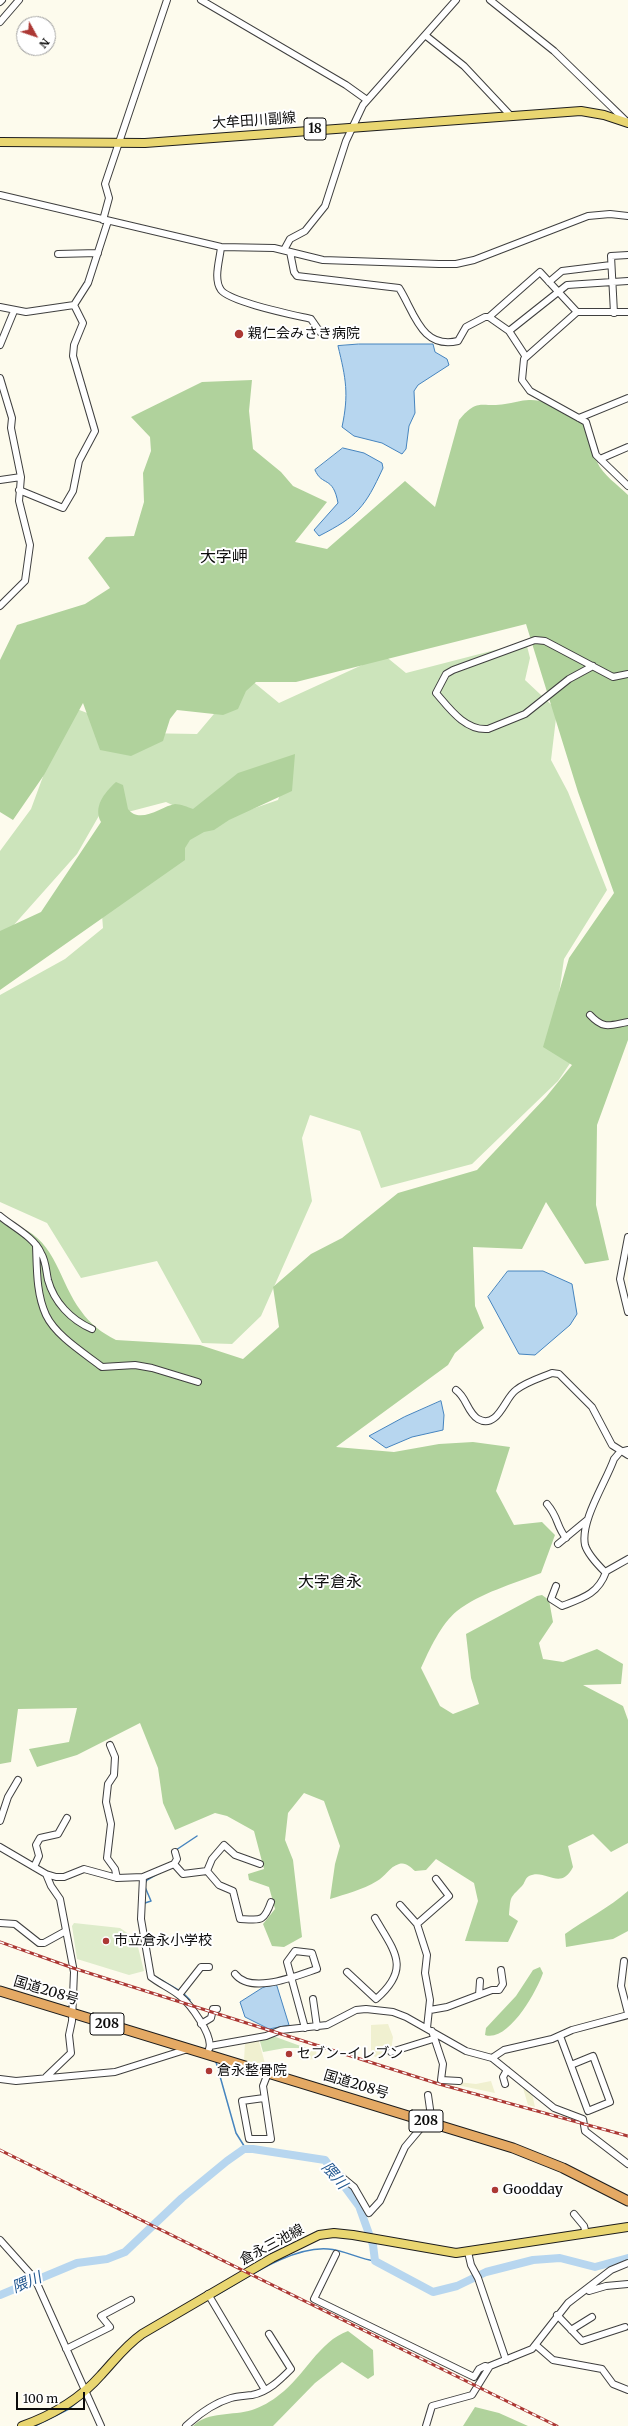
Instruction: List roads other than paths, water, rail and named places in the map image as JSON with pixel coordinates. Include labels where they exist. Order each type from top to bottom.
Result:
[{"type":"highway","name":"国道208号","points":[[0,1991],[188,2049],[212,2054],[539,2158],[628,2200]]},
{"type":"main road","name":"大牟田川副線","points":[[0,142],[119,144],[581,111],[604,114],[627,122]]},
{"type":"main road","name":"倉永三池線","points":[[22,2426],[65,2407],[86,2390],[126,2346],[208,2294],[304,2241],[334,2233],[385,2240],[445,2252],[468,2252],[628,2227]]},
{"type":"street","points":[[0,22],[19,0]]},
{"type":"street","points":[[0,307],[14,311],[26,312],[74,305],[88,283],[98,253],[106,221],[109,198],[105,184],[167,0]]},
{"type":"street","points":[[201,0],[346,85],[367,100]]},
{"type":"street","points":[[284,250],[290,239],[305,231],[324,206],[352,127],[367,100],[456,0]]},
{"type":"street","points":[[490,0],[554,51],[627,122]]},
{"type":"street","points":[[425,35],[464,66],[510,115]]},
{"type":"street","points":[[0,195],[221,247],[274,248],[323,260],[439,264],[464,262],[588,216],[610,214],[628,216]]},
{"type":"street","points":[[221,247],[217,279],[221,290],[231,297],[246,302],[311,319],[320,332]]},
{"type":"street","points":[[290,252],[294,272],[297,276],[399,288],[419,327],[430,338],[438,341],[450,343],[458,341],[466,327],[485,317],[489,317],[540,272],[577,312]]},
{"type":"street","points":[[58,254],[98,253]]},
{"type":"street","points":[[614,313],[611,256],[628,255]]},
{"type":"street","points":[[549,282],[562,271],[611,265]]},
{"type":"street","points":[[509,331],[567,285],[628,281]]},
{"type":"street","points":[[19,490],[63,508],[73,491],[79,461],[95,431],[73,356],[74,345],[84,323],[74,305]]},
{"type":"street","points":[[0,344],[14,311]]},
{"type":"street","points":[[628,312],[577,312],[524,359],[522,380],[525,386],[586,422],[596,455],[628,486]]},
{"type":"street","points":[[489,317],[509,331],[526,357]]},
{"type":"street","points":[[0,378],[12,418],[11,428],[21,477],[19,501],[30,544],[25,581],[0,606]]},
{"type":"street","points":[[579,418],[628,398]]},
{"type":"street","points":[[600,459],[628,447]]},
{"type":"street","points":[[0,480],[21,477]]},
{"type":"street","points":[[593,666],[569,678],[525,714],[488,729],[483,729],[457,718],[436,693],[446,674],[453,670],[535,640],[545,640],[593,666],[613,677],[628,674]]},
{"type":"street","points":[[590,1015],[601,1025],[608,1027],[628,1022]]},
{"type":"street","points":[[0,1216],[36,1245],[41,1252],[48,1281],[56,1300],[78,1322],[92,1329]]},
{"type":"street","points":[[628,1237],[620,1279],[628,1312]]},
{"type":"street","points":[[36,1245],[39,1292],[46,1315],[62,1334],[102,1367],[135,1365],[152,1368],[198,1382]]},
{"type":"street","points":[[456,1390],[462,1394],[470,1411],[478,1419],[490,1420],[496,1417],[515,1390],[552,1373],[559,1374],[592,1407],[612,1445],[620,1452],[628,1455]]},
{"type":"street","points":[[606,1572],[585,1547],[587,1520],[614,1459],[620,1452],[628,1450]]},
{"type":"street","points":[[547,1504],[556,1514],[559,1530],[566,1538]]},
{"type":"street","points":[[558,1544],[587,1520]]},
{"type":"street","points":[[556,1586],[551,1599],[562,1606],[583,1598],[601,1585],[606,1572],[628,1559]]},
{"type":"street","points":[[110,1745],[115,1758],[114,1775],[108,1784],[106,1802],[111,1824],[107,1858],[115,1869],[117,1878]]},
{"type":"street","points":[[0,1821],[8,1797],[18,1780]]},
{"type":"street","points":[[34,1867],[39,1856],[36,1845],[40,1838],[58,1834],[67,1818]]},
{"type":"street","points":[[207,1871],[212,1859],[225,1843],[235,1855],[260,1864]]},
{"type":"street","points":[[0,1846],[46,1874],[64,1877],[84,1869],[90,1869],[117,1878],[143,1877],[174,1864],[177,1859],[175,1852]]},
{"type":"street","points":[[174,1864],[183,1874],[207,1871]]},
{"type":"street","points":[[207,1871],[219,1885],[233,1891],[240,1919],[255,1921],[262,1918],[270,1902]]},
{"type":"street","points":[[46,1874],[51,1886],[60,1898],[64,1932],[74,1972],[72,2013],[69,2035],[71,2054],[46,2077]]},
{"type":"street","points":[[143,1877],[141,1919],[151,1977],[168,1990],[179,1995],[190,2006],[208,2034],[212,2054],[281,2030],[327,2025],[356,2010],[379,2010],[406,2016],[466,2051],[492,2058],[554,2108],[583,2119],[586,2131],[628,2164]]},
{"type":"street","points":[[418,1924],[449,1896],[436,1879]]},
{"type":"street","points":[[400,1905],[418,1924],[427,1955],[425,1973],[430,2000],[429,2029],[443,2064],[441,2080],[459,2081]]},
{"type":"street","points":[[375,1918],[395,1950],[397,1959],[397,1966],[389,1988],[376,1999]]},
{"type":"street","points":[[0,1923],[15,1924],[39,1943],[44,1943],[64,1932]]},
{"type":"street","points":[[235,1974],[240,1980],[257,1985],[291,1977],[317,1969],[312,1953],[295,1951],[287,1962],[291,1977],[305,2028]]},
{"type":"street","points":[[492,2058],[504,2050],[560,2036],[599,2022],[628,2014],[621,1986],[624,1962]]},
{"type":"street","points":[[179,1995],[201,1967],[209,1967]]},
{"type":"street","points":[[430,2010],[447,2007],[502,1988],[501,1970]]},
{"type":"street","points":[[347,1972],[376,1999],[379,2010]]},
{"type":"street","points":[[479,1995],[480,1981]]},
{"type":"street","points":[[313,1999],[318,2027]]},
{"type":"street","points":[[201,2024],[211,2018],[213,2009],[217,2009]]},
{"type":"street","points":[[560,2036],[588,2111],[610,2102],[593,2056],[571,2064]]},
{"type":"street","points":[[391,2052],[433,2039]]},
{"type":"street","points":[[0,2079],[16,2081],[46,2077],[115,2072],[188,2049]]},
{"type":"street","points":[[505,2084],[503,2077],[507,2070]]},
{"type":"street","points":[[264,2098],[242,2101],[249,2139],[271,2139],[263,2086],[268,2073]]},
{"type":"street","points":[[338,2173],[354,2187],[369,2213],[380,2201],[405,2147],[428,2122],[432,2110],[428,2095]]},
{"type":"street","points":[[574,2214],[584,2226],[586,2234]]},
{"type":"street","points":[[0,2240],[35,2279],[101,2426]]},
{"type":"street","points":[[468,2252],[471,2265],[478,2278],[506,2360]]},
{"type":"street","points":[[336,2254],[314,2299],[474,2377],[479,2369],[485,2366],[489,2368]]},
{"type":"street","points":[[426,2426],[432,2406],[472,2395],[489,2368],[537,2346],[557,2315],[568,2302],[588,2289],[611,2270],[628,2263]]},
{"type":"street","points":[[588,2289],[589,2291],[606,2286],[628,2284]]},
{"type":"street","points":[[208,2294],[265,2390]]},
{"type":"street","points":[[66,2349],[110,2327],[102,2316],[131,2300]]},
{"type":"street","points":[[557,2315],[582,2340],[625,2327]]},
{"type":"street","points":[[571,2330],[592,2317]]},
{"type":"street","points":[[186,2426],[201,2413],[219,2403],[265,2390],[276,2384],[291,2369],[269,2334]]},
{"type":"street","points":[[537,2346],[553,2360],[602,2369],[613,2384],[628,2390]]},
{"type":"water","points":[[359,344],[433,344],[435,352],[447,359],[449,365],[418,385],[414,391],[415,413],[409,426],[406,449],[402,454],[382,443],[354,436],[342,427],[346,386],[338,346]]},
{"type":"water","points":[[343,448],[364,453],[382,463],[383,468],[371,492],[359,509],[352,516],[319,536],[314,530],[338,503],[333,488],[318,475],[315,470]]},
{"type":"water","points":[[508,1271],[543,1271],[572,1284],[577,1314],[570,1325],[535,1355],[519,1354],[488,1297]]},
{"type":"water","points":[[441,1401],[444,1415],[443,1430],[412,1437],[386,1448],[369,1436],[404,1417]]},
{"type":"water","points":[[276,1983],[289,2025],[269,2029],[245,2017],[240,2002],[262,1988]]},
{"type":"waterway","points":[[176,1850],[197,1836]]},
{"type":"waterway","points":[[145,1883],[147,1880],[159,1873]]},
{"type":"waterway","points":[[145,1887],[151,1901],[145,1903]]},
{"type":"waterway","points":[[146,1931],[151,1961]]},
{"type":"waterway","points":[[156,1977],[180,1991]]},
{"type":"waterway","points":[[183,1993],[190,2000]]},
{"type":"waterway","points":[[216,2062],[236,2133],[246,2149]]},
{"type":"waterway","name":"隈川","points":[[0,2295],[77,2263],[107,2259],[125,2252],[182,2198],[244,2149],[253,2149],[325,2160],[359,2206],[373,2245],[375,2261],[433,2292],[457,2286],[486,2272],[533,2260],[560,2258],[595,2267],[628,2258]]},
{"type":"waterway","points":[[213,2297],[268,2266],[299,2253],[328,2249],[375,2261]]},
{"type":"waterway","points":[[35,2426],[69,2409],[83,2397]]},
{"type":"railway","points":[[0,1942],[73,1968],[439,2084],[628,2136]]},
{"type":"railway","points":[[0,2150],[557,2426]]},
{"type":"place","name":"親仁会みさき病院","points":[[239,334]]},
{"type":"place","name":"市立倉永小学校","points":[[106,1941]]},
{"type":"place","name":"セブン-イレブン","points":[[289,2054]]},
{"type":"place","name":"倉永整骨院","points":[[209,2071]]},
{"type":"place","name":"Goodday","points":[[495,2190]]},
{"type":"district","name":"大字岬","points":[[224,557]]},
{"type":"district","name":"大字倉永","points":[[330,1582]]}]
